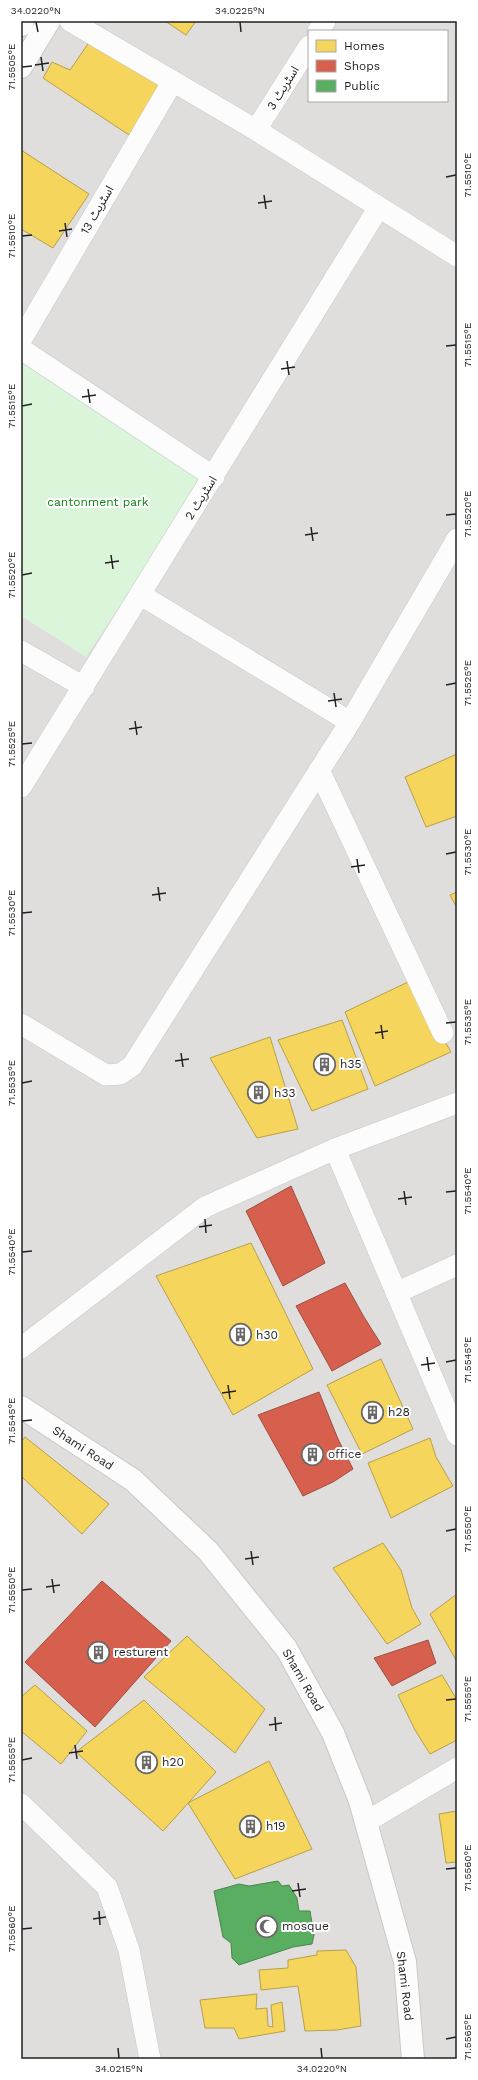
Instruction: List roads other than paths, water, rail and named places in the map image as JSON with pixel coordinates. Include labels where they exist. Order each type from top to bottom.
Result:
[{"type":"street","points":[[21,25],[23,21]]},
{"type":"street","points":[[21,67],[49,21]]},
{"type":"street","points":[[70,21],[256,130],[457,256]]},
{"type":"street","points":[[319,30],[324,21]]},
{"type":"street","name":"اسٹریٹ 3","points":[[256,130],[308,48]]},
{"type":"street","name":"اسٹریٹ 13","points":[[21,340],[173,81]]},
{"type":"street","name":"اسٹریٹ 2","points":[[21,787],[214,477],[379,207]]},
{"type":"street","points":[[21,349],[214,477]]},
{"type":"street","points":[[21,1024],[106,1075],[120,1074],[132,1066],[350,722],[457,539]]},
{"type":"street","points":[[141,595],[350,722]]},
{"type":"street","points":[[21,651],[84,687]]},
{"type":"street","points":[[319,770],[443,1033]]},
{"type":"street","points":[[21,1348],[205,1207],[334,1149],[457,1103]]},
{"type":"street","points":[[334,1149],[457,1435]]},
{"type":"street","points":[[396,1292],[457,1265]]},
{"type":"street","name":"Shami Road","points":[[21,1408],[133,1480],[208,1551],[286,1648],[333,1733],[360,1801],[404,1962],[412,2059]]},
{"type":"street","points":[[366,1822],[457,1768]]},
{"type":"street","points":[[21,1804],[106,1887],[129,1950],[150,2059]]},
{"type":"place","name":"h35","points":[[324,1064]]},
{"type":"place","name":"h33","points":[[259,1093]]},
{"type":"place","name":"h30","points":[[241,1335]]},
{"type":"place","name":"h28","points":[[373,1412]]},
{"type":"place","name":"office","points":[[313,1454]]},
{"type":"place","name":"resturent","points":[[98,1652]]},
{"type":"place","name":"h20","points":[[146,1762]]},
{"type":"place","name":"h19","points":[[251,1826]]},
{"type":"place","name":"mosque","points":[[267,1926]]},
{"type":"park label","name":"cantonment park","points":[[98,502]]}]
